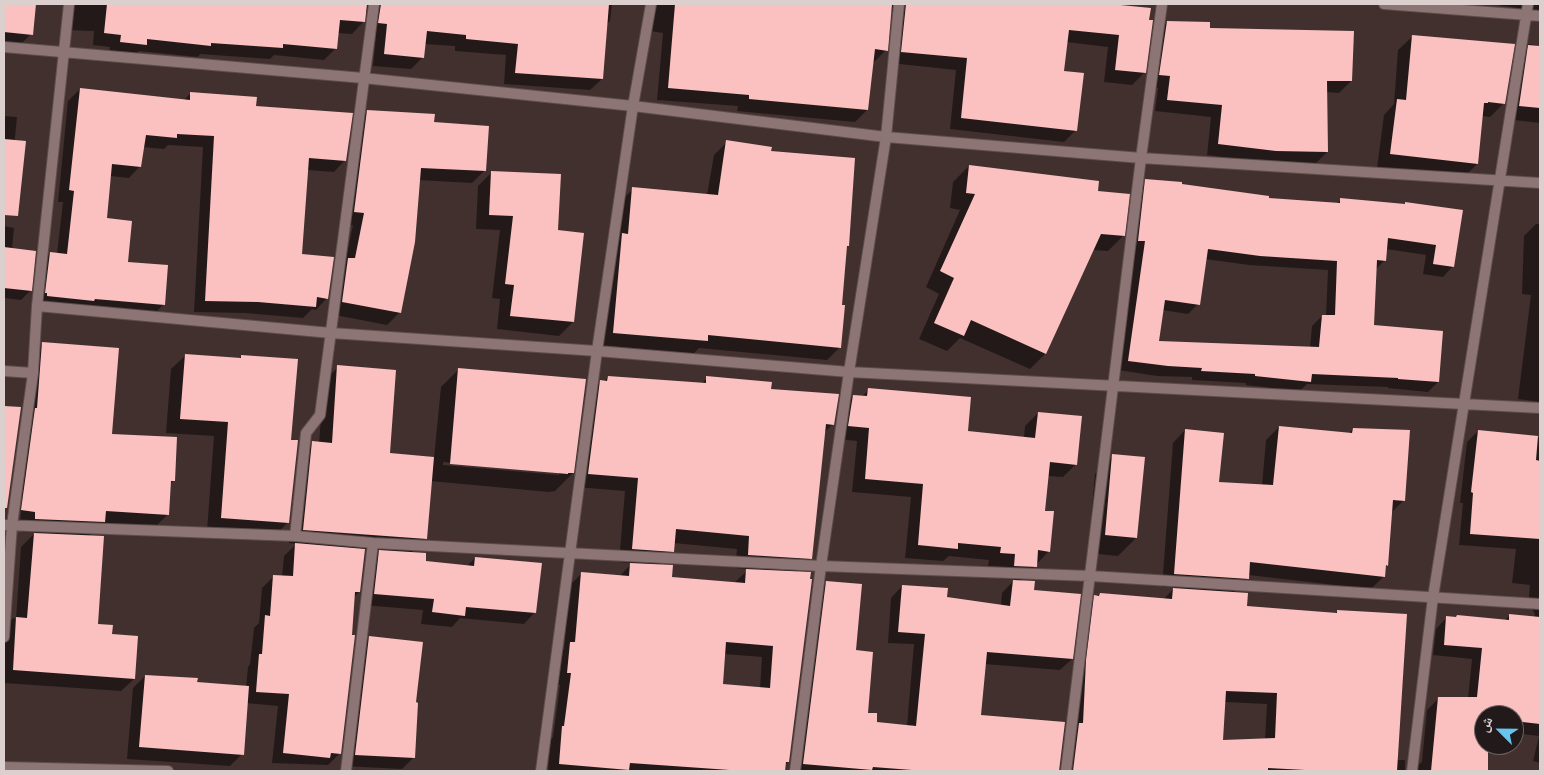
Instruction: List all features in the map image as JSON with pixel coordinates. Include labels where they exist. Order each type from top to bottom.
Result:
[{"type":"street","points":[[4,637],[8,525],[33,373],[37,306],[69,4]]},
{"type":"street","points":[[295,536],[306,433],[320,415],[374,4]]},
{"type":"street","points":[[541,771],[597,351],[633,106],[651,4]]},
{"type":"street","points":[[795,771],[821,566],[886,137],[899,4]]},
{"type":"street","points":[[1066,771],[1141,158],[1162,4]]},
{"type":"street","points":[[1384,4],[1540,16]]},
{"type":"street","points":[[1412,771],[1433,597],[1528,4]]},
{"type":"street","points":[[4,47],[363,78],[633,106],[886,137],[1141,158],[1540,183]]},
{"type":"street","points":[[37,306],[330,333],[597,351],[849,372],[1464,402],[1540,408]]},
{"type":"street","points":[[4,371],[33,373]]},
{"type":"street","points":[[8,525],[295,536],[373,543],[821,566],[1090,576],[1540,604]]},
{"type":"street","points":[[346,771],[373,543]]},
{"type":"street","points":[[4,767],[168,771]]},
{"type":"building","points":[[4,4],[36,4],[33,35],[4,32]]},
{"type":"building","points":[[107,4],[367,4],[365,22],[340,20],[337,49],[283,44],[283,48],[211,43],[211,46],[147,39],[147,45],[120,42],[121,35],[104,33]]},
{"type":"building","points":[[381,4],[609,4],[603,79],[515,73],[518,44],[466,39],[466,35],[427,31],[424,58],[384,54],[387,24],[378,23]]},
{"type":"building","points":[[675,4],[892,4],[888,51],[875,49],[868,110],[749,99],[749,95],[668,88]]},
{"type":"building","points":[[906,4],[1110,4],[1151,8],[1149,20],[1153,20],[1146,73],[1115,70],[1119,35],[1069,30],[1064,71],[1084,73],[1077,131],[961,118],[967,58],[901,52]]},
{"type":"building","points":[[1167,21],[1210,22],[1210,28],[1354,31],[1352,81],[1327,81],[1328,152],[1276,151],[1218,144],[1222,105],[1167,100],[1170,76],[1159,75]]},
{"type":"building","points":[[1412,35],[1515,44],[1505,104],[1484,103],[1478,164],[1390,154],[1397,99],[1406,100]]},
{"type":"building","points":[[1528,45],[1540,46],[1540,108],[1519,106]]},
{"type":"building","points":[[80,88],[190,100],[190,92],[257,97],[256,106],[353,113],[346,161],[309,158],[302,254],[334,257],[328,299],[317,297],[316,307],[258,302],[205,301],[214,136],[177,134],[177,138],[146,135],[141,167],[112,164],[107,218],[132,221],[128,262],[168,265],[165,305],[47,296],[47,293],[45,293],[50,252],[67,254],[74,191],[69,190]]},
{"type":"building","points":[[367,110],[435,114],[434,122],[489,126],[486,171],[421,168],[415,242],[401,313],[342,302],[348,258],[355,258],[364,213],[354,212]]},
{"type":"building","points":[[4,139],[26,141],[18,216],[4,215]]},
{"type":"building","points":[[726,140],[772,147],[771,151],[855,158],[849,246],[847,246],[842,305],[845,305],[841,348],[708,335],[708,341],[613,333],[622,233],[628,234],[632,187],[718,195]]},
{"type":"building","points":[[969,165],[1099,181],[1098,191],[1130,194],[1125,236],[1101,234],[1046,354],[971,320],[964,336],[934,323],[954,278],[940,271],[975,194],[966,193]]},
{"type":"building","points":[[491,171],[561,174],[558,230],[584,233],[574,322],[510,316],[514,285],[505,284],[513,216],[489,215]]},
{"type":"building","points":[[1145,179],[1182,182],[1182,184],[1269,196],[1269,198],[1340,203],[1340,198],[1405,204],[1405,202],[1463,210],[1454,267],[1433,264],[1436,245],[1388,238],[1386,261],[1377,260],[1374,325],[1443,331],[1439,382],[1312,374],[1311,382],[1255,376],[1255,374],[1201,371],[1202,368],[1128,361],[1145,241],[1138,241]],"holes":[[[1208,249],[1260,256],[1337,261],[1335,315],[1322,315],[1319,347],[1159,341],[1165,300],[1200,305]]]},
{"type":"building","points":[[4,247],[36,251],[32,291],[4,288]]},
{"type":"building","points":[[42,342],[119,348],[112,434],[177,437],[175,481],[171,481],[169,515],[106,511],[105,522],[35,519],[35,512],[21,510],[35,408],[37,408]]},
{"type":"building","points":[[185,354],[241,358],[241,355],[298,359],[291,440],[298,440],[289,523],[221,518],[228,422],[180,419]]},
{"type":"building","points":[[337,365],[396,370],[390,453],[434,457],[427,539],[303,530],[312,441],[332,443]]},
{"type":"building","points":[[458,368],[586,379],[574,473],[450,464]]},
{"type":"building","points":[[608,376],[706,383],[706,376],[772,382],[771,389],[839,394],[834,425],[826,424],[812,559],[748,555],[749,536],[676,529],[674,552],[632,549],[638,478],[588,474],[600,380],[607,381]]},
{"type":"building","points":[[868,388],[971,397],[968,431],[1035,438],[1038,412],[1082,416],[1077,465],[1050,462],[1045,511],[1054,511],[1050,552],[1038,550],[1037,567],[1014,566],[1015,554],[1000,553],[1001,547],[958,543],[958,549],[918,545],[923,484],[865,479],[869,428],[848,426],[853,395],[867,396]]},
{"type":"building","points":[[4,406],[21,407],[7,508],[4,508]]},
{"type":"building","points":[[1279,426],[1352,433],[1353,428],[1410,430],[1405,501],[1393,500],[1388,566],[1386,565],[1385,577],[1250,562],[1249,579],[1174,574],[1185,429],[1224,433],[1219,482],[1273,485]]},
{"type":"building","points":[[1478,430],[1538,436],[1536,460],[1540,461],[1540,539],[1470,534],[1473,493],[1471,492]]},
{"type":"building","points":[[1112,454],[1145,457],[1137,538],[1105,535]]},
{"type":"building","points":[[34,533],[104,536],[98,624],[113,625],[112,634],[138,636],[135,679],[13,670],[16,617],[27,618]]},
{"type":"building","points":[[295,543],[365,549],[360,592],[355,592],[352,635],[355,635],[341,754],[331,753],[330,758],[283,753],[289,694],[256,692],[259,654],[262,654],[265,615],[270,616],[273,575],[293,576]]},
{"type":"building","points":[[379,550],[426,553],[426,561],[474,566],[475,557],[542,563],[536,613],[466,607],[465,616],[432,612],[434,599],[374,594]]},
{"type":"building","points":[[630,563],[673,565],[672,577],[745,583],[746,569],[811,572],[810,579],[812,579],[789,762],[786,762],[785,771],[744,771],[630,763],[629,770],[559,764],[562,726],[564,726],[571,673],[567,673],[570,642],[575,642],[581,572],[629,576]],"holes":[[[726,642],[773,646],[770,688],[723,684]]]},
{"type":"building","points":[[1013,580],[1035,581],[1034,590],[1081,594],[1073,659],[987,652],[981,715],[1065,722],[1059,771],[925,771],[873,767],[872,770],[803,764],[826,581],[862,584],[856,650],[873,652],[868,713],[877,713],[877,722],[916,726],[925,634],[898,632],[902,585],[948,588],[947,597],[1010,606]]},
{"type":"building","points":[[1173,588],[1248,593],[1247,606],[1337,613],[1337,610],[1407,614],[1397,771],[1324,771],[1268,768],[1268,771],[1073,771],[1079,723],[1083,723],[1086,660],[1094,595],[1099,596],[1100,593],[1172,599]],"holes":[[[1226,691],[1277,693],[1275,738],[1223,740]]]},
{"type":"building","points":[[1509,614],[1540,617],[1540,724],[1524,722],[1524,705],[1474,705],[1474,755],[1488,755],[1488,771],[1431,771],[1438,697],[1477,697],[1482,648],[1444,645],[1446,616],[1456,617],[1457,615],[1509,620]]},
{"type":"building","points":[[369,636],[423,642],[416,702],[418,703],[415,758],[355,755]]},
{"type":"building","points":[[145,675],[198,678],[197,682],[249,686],[244,755],[139,747]]}]
